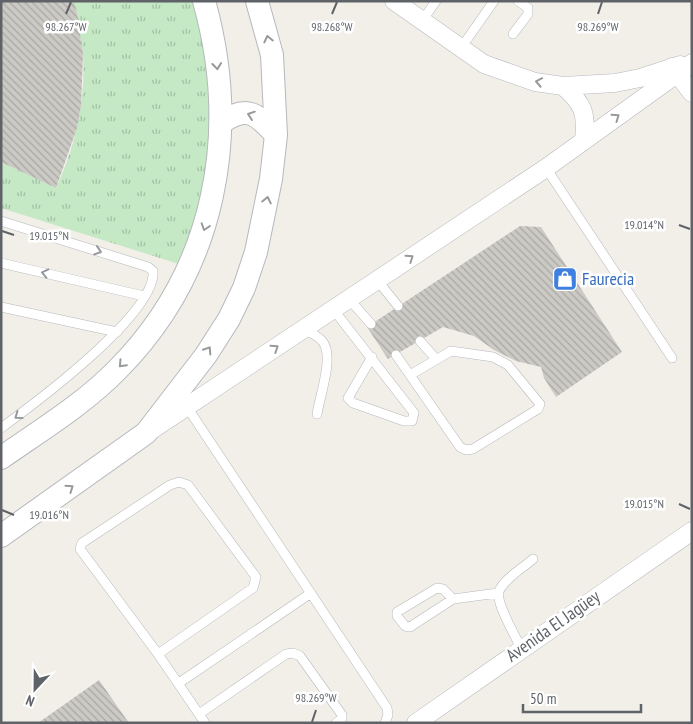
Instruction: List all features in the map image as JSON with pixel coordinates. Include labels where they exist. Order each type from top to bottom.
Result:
[{"type":"street","points":[[1,458],[87,398],[149,335],[174,299],[201,240],[211,209],[221,123],[214,36],[204,1]]},
{"type":"street","points":[[146,433],[215,340],[244,288],[256,252],[271,179],[276,135],[272,55],[257,1]]},
{"type":"street","points":[[394,1],[484,64],[535,82],[563,86],[615,83],[675,70],[692,63]]},
{"type":"street","points":[[675,70],[692,94]]},
{"type":"street","points":[[1,536],[146,433],[546,168],[675,70]]},
{"type":"street","points":[[563,86],[577,98],[584,110],[586,123],[584,140]]},
{"type":"street","points":[[221,123],[234,113],[244,112],[264,121],[276,135]]},
{"type":"street","points":[[185,381],[184,394],[187,407]]},
{"type":"street","name":"Avenida El Jagüey","points":[[416,723],[521,648],[692,531]]},
{"type":"lane","points":[[422,21],[436,1]]},
{"type":"lane","points":[[461,48],[494,1]]},
{"type":"lane","points":[[513,34],[528,14],[528,8],[518,1]]},
{"type":"lane","points":[[546,168],[672,358]]},
{"type":"lane","points":[[1,221],[153,270],[153,276],[144,296],[117,332],[85,362],[34,404],[1,428]]},
{"type":"lane","points":[[1,264],[144,296]]},
{"type":"lane","points":[[377,280],[398,306]]},
{"type":"lane","points":[[349,299],[372,324]]},
{"type":"lane","points":[[1,307],[117,332]]},
{"type":"lane","points":[[333,309],[372,357],[414,413],[412,421],[404,421],[353,403],[348,398],[372,357]]},
{"type":"lane","points":[[303,329],[318,337],[327,350],[328,360],[317,414]]},
{"type":"lane","points":[[420,340],[436,359]]},
{"type":"lane","points":[[396,355],[410,376],[448,432],[460,447],[466,450],[473,449],[538,409],[540,404],[521,378],[502,360],[493,357],[455,350],[436,359],[410,376]]},
{"type":"lane","points":[[187,407],[388,708],[385,723]]},
{"type":"lane","points":[[158,654],[253,588],[256,583],[256,576],[188,485],[179,482],[170,484],[80,546],[158,654],[179,683],[205,723]]},
{"type":"lane","points":[[521,648],[500,604],[498,593],[503,585],[533,559]]},
{"type":"lane","points":[[453,599],[443,589],[437,588],[397,612],[397,616],[405,626],[410,627],[453,599],[498,593]]},
{"type":"lane","points":[[179,683],[311,593]]},
{"type":"lane","points":[[199,714],[286,654],[293,653],[300,656],[342,715],[342,718],[336,723]]},
{"type":"green space","points":[[73,1],[192,1],[206,48],[215,129],[204,193],[190,238],[179,264],[1,208],[1,162],[56,188],[69,157],[78,123],[83,89],[83,54]]},
{"type":"building","points":[[1,1],[73,1],[76,8],[83,54],[81,106],[77,128],[56,188],[1,162]]},
{"type":"building","points":[[520,226],[541,227],[622,352],[556,397],[544,378],[541,367],[516,361],[494,350],[474,336],[443,327],[388,359],[367,327]]},
{"type":"building","points":[[99,680],[129,723],[38,723]]},
{"type":"place","name":"Faurecia","points":[[565,279]]}]
